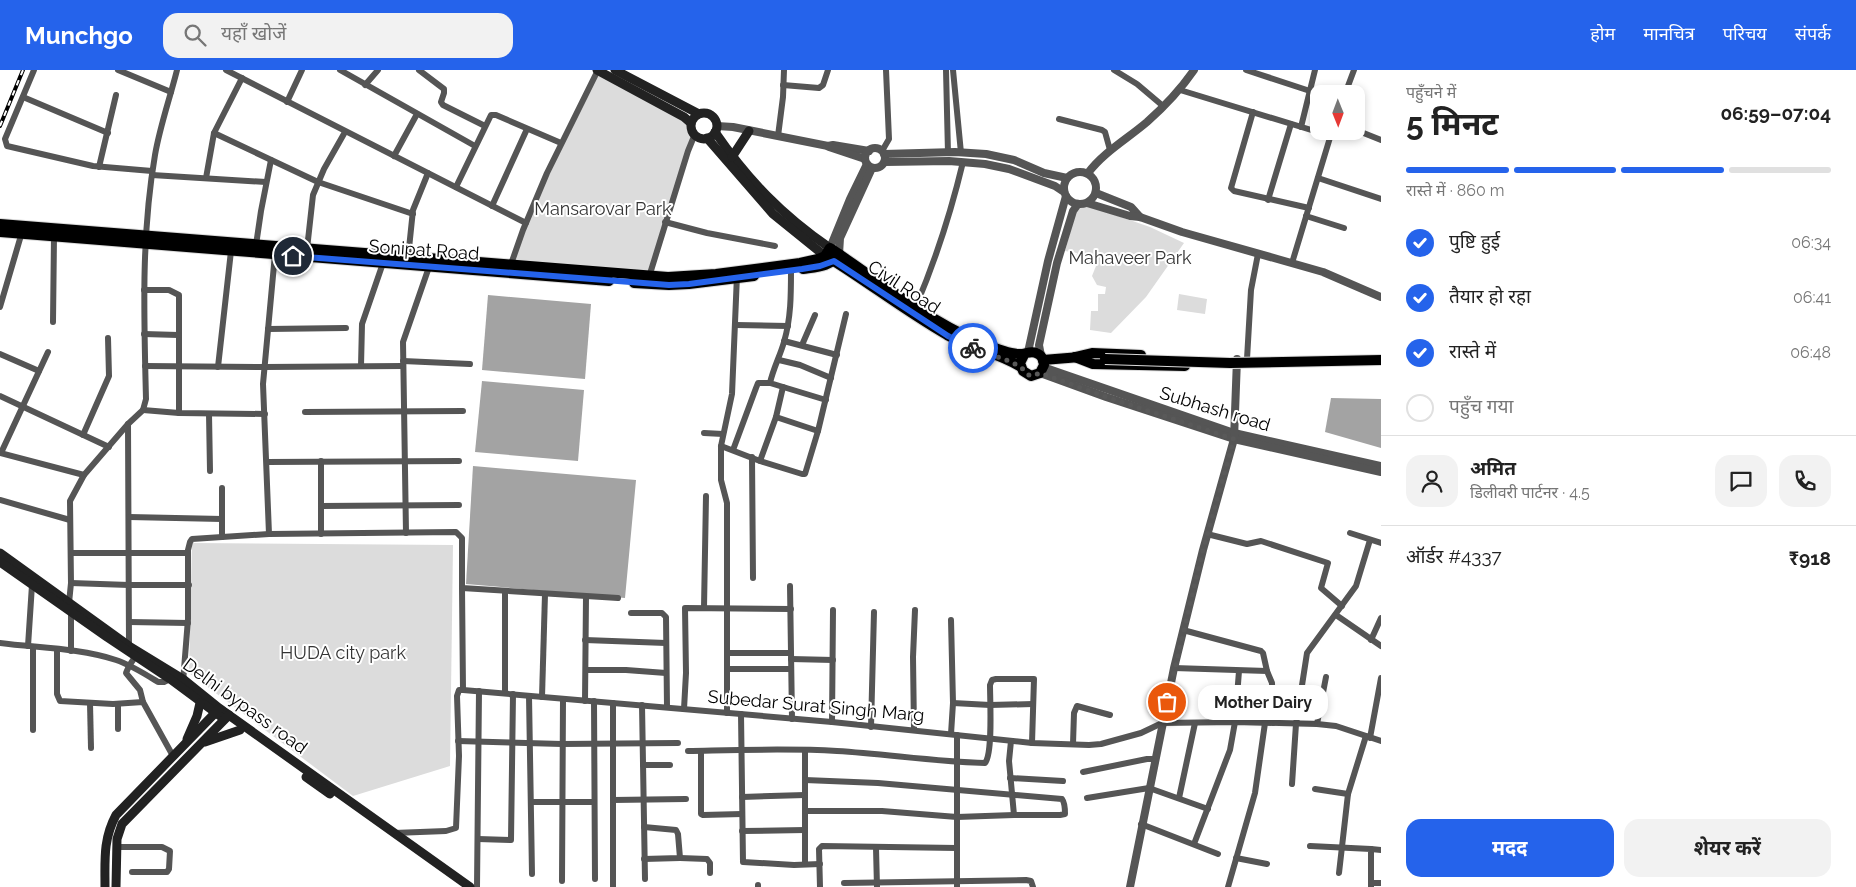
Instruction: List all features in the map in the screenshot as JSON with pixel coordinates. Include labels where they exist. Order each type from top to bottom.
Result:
[{"type":"main road","points":[[598,70],[684,117],[691,123],[695,134],[702,138],[713,132]]},
{"type":"main road","points":[[615,70],[699,114],[712,116],[713,132],[773,214],[832,255]]},
{"type":"main road","points":[[691,123],[699,114]]},
{"type":"main road","points":[[732,157],[749,130]]},
{"type":"main road","points":[[713,132],[761,191],[832,255]]},
{"type":"main road","name":"Sonipat Road","points":[[0,224],[54,237],[256,245],[308,249],[604,277],[669,285],[736,275],[832,255]]},
{"type":"main road","name":"Sonipat Road","points":[[0,232],[23,230],[146,240],[230,251],[430,267],[509,268]]},
{"type":"main road","name":"Sonipat Road","points":[[604,277],[736,275],[791,270],[820,266],[832,255]]},
{"type":"main road","name":"Civil Road","points":[[832,255],[952,329],[1011,353],[1026,354]]},
{"type":"main road","name":"Civil Road","points":[[832,255],[948,336],[1021,367]]},
{"type":"main road","points":[[1042,364],[1033,352],[1026,354],[1020,363],[1021,367],[1031,376],[1042,364],[1092,353],[1241,362],[1381,360]]},
{"type":"main road","points":[[1075,357],[1230,364],[1381,360]]},
{"type":"main road","name":"Delhi bypass road","points":[[0,553],[135,657],[170,679],[183,683],[200,702],[227,717],[470,887]]},
{"type":"main road","name":"Delhi bypass road","points":[[0,562],[32,585],[130,646],[183,683],[217,711]]},
{"type":"main road","points":[[185,744],[197,716],[200,702]]},
{"type":"main road","points":[[105,887],[106,841],[116,815],[217,711]]},
{"type":"main road","points":[[116,887],[117,839],[122,824],[227,717]]},
{"type":"main road","name":"Delhi bypass road","points":[[227,717],[240,730],[461,887]]},
{"type":"main road","points":[[201,743],[240,730]]},
{"type":"street","points":[[34,70],[5,139],[7,146],[100,167],[266,182]]},
{"type":"street","points":[[118,70],[171,92]]},
{"type":"street","points":[[71,651],[70,501],[84,475],[128,424],[143,410],[146,399],[144,290],[152,173],[155,153],[177,70]]},
{"type":"street","points":[[226,70],[526,223]]},
{"type":"street","points":[[288,102],[302,70]]},
{"type":"street","points":[[340,70],[475,146]]},
{"type":"street","points":[[365,85],[378,70]]},
{"type":"street","points":[[419,70],[444,89],[441,102],[443,105],[485,126]]},
{"type":"street","points":[[509,268],[526,223],[561,143],[598,70]]},
{"type":"street","points":[[778,136],[784,70]]},
{"type":"street","points":[[784,85],[819,88],[823,85],[828,70]]},
{"type":"street","points":[[828,146],[832,150],[881,167],[889,139],[886,70]]},
{"type":"street","points":[[946,70],[948,153]]},
{"type":"street","points":[[953,70],[961,153]]},
{"type":"street","points":[[1114,70],[1137,84],[1164,106]]},
{"type":"street","points":[[1088,173],[1110,150],[1147,122],[1164,106],[1180,90],[1194,70]]},
{"type":"street","points":[[1246,70],[1259,72],[1310,91],[1301,127]]},
{"type":"street","points":[[1311,85],[1315,70]]},
{"type":"street","points":[[1348,85],[1354,70]]},
{"type":"street","points":[[206,178],[214,133],[239,75]]},
{"type":"street","points":[[1180,90],[1310,129]]},
{"type":"street","points":[[100,167],[116,95]]},
{"type":"street","points":[[23,97],[108,133]]},
{"type":"street","points":[[1253,112],[1231,187],[1234,191],[1309,208]]},
{"type":"street","points":[[394,156],[417,114]]},
{"type":"street","points":[[456,188],[489,116],[493,114],[561,143]]},
{"type":"street","points":[[1060,119],[1102,130],[1105,132],[1110,150]]},
{"type":"street","points":[[1268,200],[1290,124]]},
{"type":"street","points":[[492,206],[527,129]]},
{"type":"street","points":[[713,132],[749,130],[828,146],[833,145],[869,151],[876,149],[883,156],[985,164],[1009,169],[1055,186],[1073,203],[1087,203],[1130,216],[1140,217],[1182,232],[1323,272],[1381,297]]},
{"type":"street","points":[[308,249],[313,195],[324,169],[345,132]]},
{"type":"street","points":[[214,133],[318,182],[413,214]]},
{"type":"street","points":[[649,277],[665,222],[695,134]]},
{"type":"street","points":[[1365,134],[1381,140]]},
{"type":"street","points":[[1292,263],[1329,140]]},
{"type":"street","points":[[832,255],[868,164],[869,151]]},
{"type":"street","points":[[883,156],[948,153],[986,154],[1014,160],[1044,172],[1067,178]]},
{"type":"street","points":[[256,245],[271,160]]},
{"type":"street","points":[[916,306],[930,273],[951,210],[964,162]]},
{"type":"street","points":[[408,258],[413,214],[428,173]]},
{"type":"street","points":[[1026,354],[1065,194],[1065,182],[1073,173],[1088,173],[1094,178],[1096,193],[1087,203]]},
{"type":"street","points":[[1318,178],[1381,199]]},
{"type":"street","points":[[1096,193],[1131,207],[1140,217]]},
{"type":"street","points":[[1042,364],[1039,346],[1057,263],[1072,211],[1078,204]]},
{"type":"street","points":[[1306,216],[1344,228]]},
{"type":"street","points":[[665,222],[707,233],[775,246]]},
{"type":"street","points":[[0,307],[1,298],[23,230]]},
{"type":"street","points":[[53,322],[54,237]]},
{"type":"street","points":[[218,367],[230,251]]},
{"type":"street","points":[[269,534],[263,384],[275,254]]},
{"type":"street","points":[[1130,887],[1141,824],[1174,668],[1207,534],[1234,436],[1241,362],[1258,254]]},
{"type":"street","points":[[361,366],[362,324],[383,263]]},
{"type":"street","points":[[406,533],[403,342],[430,267]]},
{"type":"street","points":[[770,383],[779,360],[788,326],[791,308],[791,270]]},
{"type":"street","points":[[727,713],[727,503],[721,480],[721,446],[732,394],[736,325],[736,275]]},
{"type":"street","points":[[144,290],[169,290],[179,295],[179,413]]},
{"type":"street","points":[[721,446],[804,475],[818,432],[846,314]]},
{"type":"street","points":[[802,345],[815,315]]},
{"type":"street","points":[[736,325],[788,326]]},
{"type":"street","points":[[268,329],[346,328]]},
{"type":"street","points":[[144,334],[178,335]]},
{"type":"street","points":[[82,435],[109,376],[108,338]]},
{"type":"street","points":[[784,341],[837,355]]},
{"type":"street","points":[[48,352],[0,453],[84,475]]},
{"type":"street","points":[[0,354],[39,371]]},
{"type":"street","points":[[779,360],[800,365],[831,378]]},
{"type":"street","points":[[145,366],[265,367],[470,364]]},
{"type":"street","name":"Subhash road","points":[[1042,364],[1076,383],[1234,436],[1381,472]]},
{"type":"street","points":[[733,450],[758,383],[770,383],[826,400]]},
{"type":"street","points":[[760,461],[776,417],[783,387]]},
{"type":"street","points":[[0,396],[110,447]]},
{"type":"street","points":[[143,410],[209,414],[264,414]]},
{"type":"street","points":[[305,412],[463,411]]},
{"type":"street","points":[[209,414],[210,471]]},
{"type":"street","points":[[776,417],[818,432]]},
{"type":"street","points":[[128,424],[130,646]]},
{"type":"street","points":[[704,433],[723,434]]},
{"type":"street","name":"Subhash road","points":[[1234,436],[1381,466]]},
{"type":"street","points":[[752,457],[752,578]]},
{"type":"street","points":[[320,461],[321,534]]},
{"type":"street","points":[[266,462],[459,461]]},
{"type":"street","points":[[222,488],[222,537]]},
{"type":"street","points":[[704,608],[706,496]]},
{"type":"street","points":[[0,500],[70,520]]},
{"type":"street","points":[[321,506],[459,505]]},
{"type":"street","points":[[129,517],[222,519]]},
{"type":"street","points":[[183,683],[188,622],[188,553],[189,544],[192,539],[269,534],[452,532],[460,534],[462,538],[463,690],[459,690],[456,696],[459,756],[456,828],[446,831],[394,833]]},
{"type":"street","points":[[1350,533],[1381,543]]},
{"type":"street","points":[[1207,534],[1247,544],[1261,541],[1328,563],[1321,588],[1342,606]]},
{"type":"street","points":[[1292,784],[1296,724],[1307,653],[1356,586],[1370,540]]},
{"type":"street","points":[[71,553],[188,553]]},
{"type":"street","points":[[71,583],[188,585]]},
{"type":"street","points":[[32,585],[33,730]]},
{"type":"street","points":[[790,586],[792,719]]},
{"type":"street","points":[[462,588],[618,598]]},
{"type":"street","points":[[505,591],[505,694]]},
{"type":"street","points":[[542,697],[545,594]]},
{"type":"street","points":[[585,700],[586,596]]},
{"type":"street","points":[[684,709],[686,672],[684,610],[687,607],[791,608]]},
{"type":"street","points":[[832,722],[833,610]]},
{"type":"street","points":[[914,730],[913,657],[916,610]]},
{"type":"street","points":[[871,727],[874,612]]},
{"type":"street","points":[[631,613],[665,614],[667,707]]},
{"type":"street","points":[[1336,614],[1381,646]]},
{"type":"street","points":[[1371,640],[1381,618]]},
{"type":"street","points":[[951,620],[954,734],[957,762],[957,884]]},
{"type":"street","points":[[129,622],[188,622]]},
{"type":"street","points":[[1183,630],[1263,653],[1272,683],[1273,723]]},
{"type":"street","points":[[585,640],[666,643]]},
{"type":"street","points":[[0,643],[57,649],[109,658],[161,683],[170,679]]},
{"type":"street","points":[[57,649],[58,699],[60,701],[118,704],[143,702]]},
{"type":"street","points":[[727,653],[833,660]]},
{"type":"street","points":[[135,657],[129,666],[127,675],[140,690],[143,702],[173,756]]},
{"type":"street","points":[[1174,668],[1267,671]]},
{"type":"street","points":[[727,669],[791,669]]},
{"type":"street","points":[[586,670],[666,673]]},
{"type":"street","points":[[1194,844],[1230,750],[1235,722],[1239,671]]},
{"type":"street","points":[[1317,724],[1326,677]]},
{"type":"street","points":[[1338,873],[1348,794],[1368,737],[1381,678]]},
{"type":"street","points":[[688,751],[838,751],[957,762],[987,762],[990,738],[990,682],[996,679],[1034,680],[1032,742]]},
{"type":"street","name":"Subedar Surat Singh Marg","points":[[463,690],[832,722],[1011,741],[1073,744],[1101,744],[1141,733],[1162,723]]},
{"type":"street","points":[[477,887],[479,691]]},
{"type":"street","points":[[478,839],[511,840],[513,694]]},
{"type":"street","points":[[529,696],[532,874]]},
{"type":"street","points":[[562,880],[563,698]]},
{"type":"street","points":[[594,701],[595,879]]},
{"type":"street","points":[[90,703],[91,748]]},
{"type":"street","points":[[612,703],[613,887]]},
{"type":"street","points":[[953,703],[1033,704]]},
{"type":"street","points":[[118,704],[118,728]]},
{"type":"street","points":[[642,705],[644,879]]},
{"type":"street","points":[[1073,744],[1074,713],[1077,706],[1110,715]]},
{"type":"street","points":[[741,714],[743,862],[820,864]]},
{"type":"street","points":[[1162,723],[1317,724],[1336,726],[1381,741]]},
{"type":"street","points":[[1179,798],[1195,723]]},
{"type":"street","points":[[1228,887],[1255,793],[1265,723]]},
{"type":"street","points":[[458,741],[562,744],[678,743]]},
{"type":"street","points":[[1011,741],[1009,761],[1014,815]]},
{"type":"street","points":[[805,750],[806,864]]},
{"type":"street","points":[[701,751],[701,814],[742,814]]},
{"type":"street","points":[[1083,772],[1155,759]]},
{"type":"street","points":[[643,765],[670,765]]},
{"type":"street","points":[[1010,778],[1063,781]]},
{"type":"street","points":[[805,780],[1062,799],[1065,814],[957,817],[882,811],[805,811]]},
{"type":"street","points":[[1088,798],[1149,788],[1208,809]]},
{"type":"street","points":[[1315,789],[1348,794]]},
{"type":"street","points":[[742,797],[805,795]]},
{"type":"street","points":[[613,800],[686,799]]},
{"type":"street","points":[[530,802],[594,802]]},
{"type":"street","points":[[1141,824],[1218,854]]},
{"type":"street","points":[[644,827],[676,830],[680,858]]},
{"type":"street","points":[[742,832],[805,830]]},
{"type":"street","points":[[117,846],[162,847],[170,851],[169,869],[167,872],[132,872]]},
{"type":"street","points":[[820,887],[819,849],[822,846],[957,848]]},
{"type":"street","points":[[1310,846],[1381,850]]},
{"type":"street","points":[[876,848],[877,885]]},
{"type":"street","points":[[1371,850],[1371,885],[1381,883]]},
{"type":"street","points":[[1236,858],[1267,864]]},
{"type":"street","points":[[644,859],[707,859],[710,863],[710,872]]},
{"type":"street","points":[[844,883],[877,885],[957,884],[1026,880],[1030,881],[1033,887]]},
{"type":"green space","name":"Mansarovar Park","points":[[599,71],[691,123],[693,133],[649,278],[511,266],[526,223]]},
{"type":"green space","name":"Mahaveer Park","points":[[1086,205],[1150,227],[1184,243],[1146,297],[1111,333],[1090,330],[1091,311],[1098,311],[1098,294],[1105,294],[1106,287],[1097,285],[1092,276],[1096,266],[1090,263],[1090,260],[1076,257],[1077,253],[1065,251],[1077,208]]},
{"type":"green space","points":[[1179,294],[1207,299],[1205,314],[1177,310]]},
{"type":"green space","name":"HUDA city park","points":[[192,543],[453,545],[450,766],[353,796],[189,673]]},
{"type":"shaded area","points":[[488,295],[591,304],[585,379],[482,370]]},
{"type":"shaded area","points":[[482,381],[584,390],[578,461],[475,452]]},
{"type":"shaded area","points":[[1331,398],[1381,399],[1381,448],[1325,432]]},
{"type":"shaded area","points":[[473,466],[636,480],[625,598],[466,584]]},
{"type":"railway","points":[[0,126],[23,70]]},
{"type":"way so far","points":[[973,348],[1009,361],[1021,367],[1023,371],[1031,376],[1040,373],[1234,439],[1203,550],[1167,702]]},
{"type":"place","name":"Mother Dairy","points":[[1167,702]]},
{"type":"route","points":[[293,256],[669,285],[736,279],[820,266],[834,261],[948,336],[973,348]]}]
